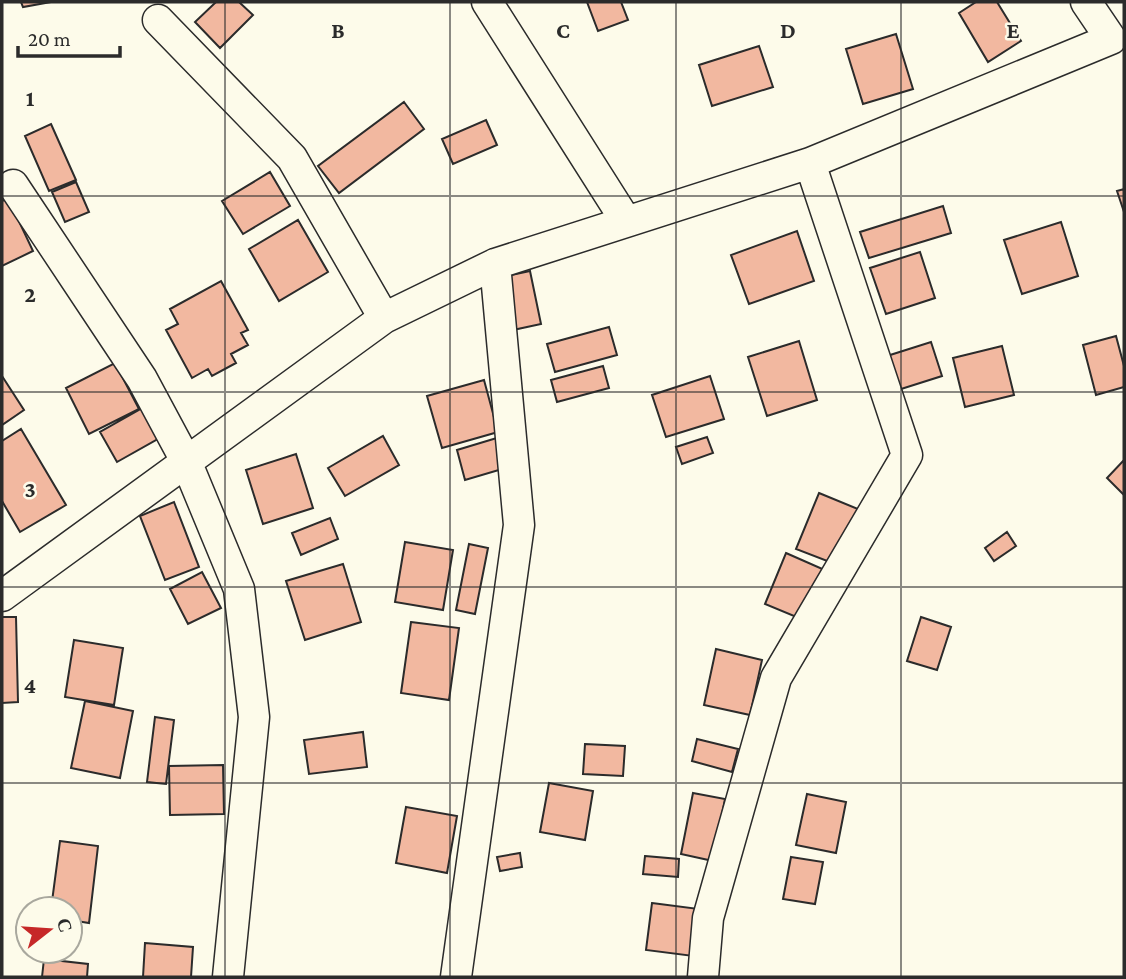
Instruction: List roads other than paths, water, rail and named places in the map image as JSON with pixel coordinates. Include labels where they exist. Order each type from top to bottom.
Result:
[{"type":"street","points":[[487,2],[626,221]]},
{"type":"street","points":[[2,596],[384,318],[495,264],[810,163],[1111,39],[1086,2]]},
{"type":"street","points":[[158,20],[292,158],[384,318]]},
{"type":"street","points":[[703,977],[708,918],[776,678],[907,456],[810,163]]},
{"type":"street","points":[[12,185],[142,380],[186,461],[239,589],[254,717],[228,977]]},
{"type":"street","points":[[456,977],[519,524],[495,264]]}]
